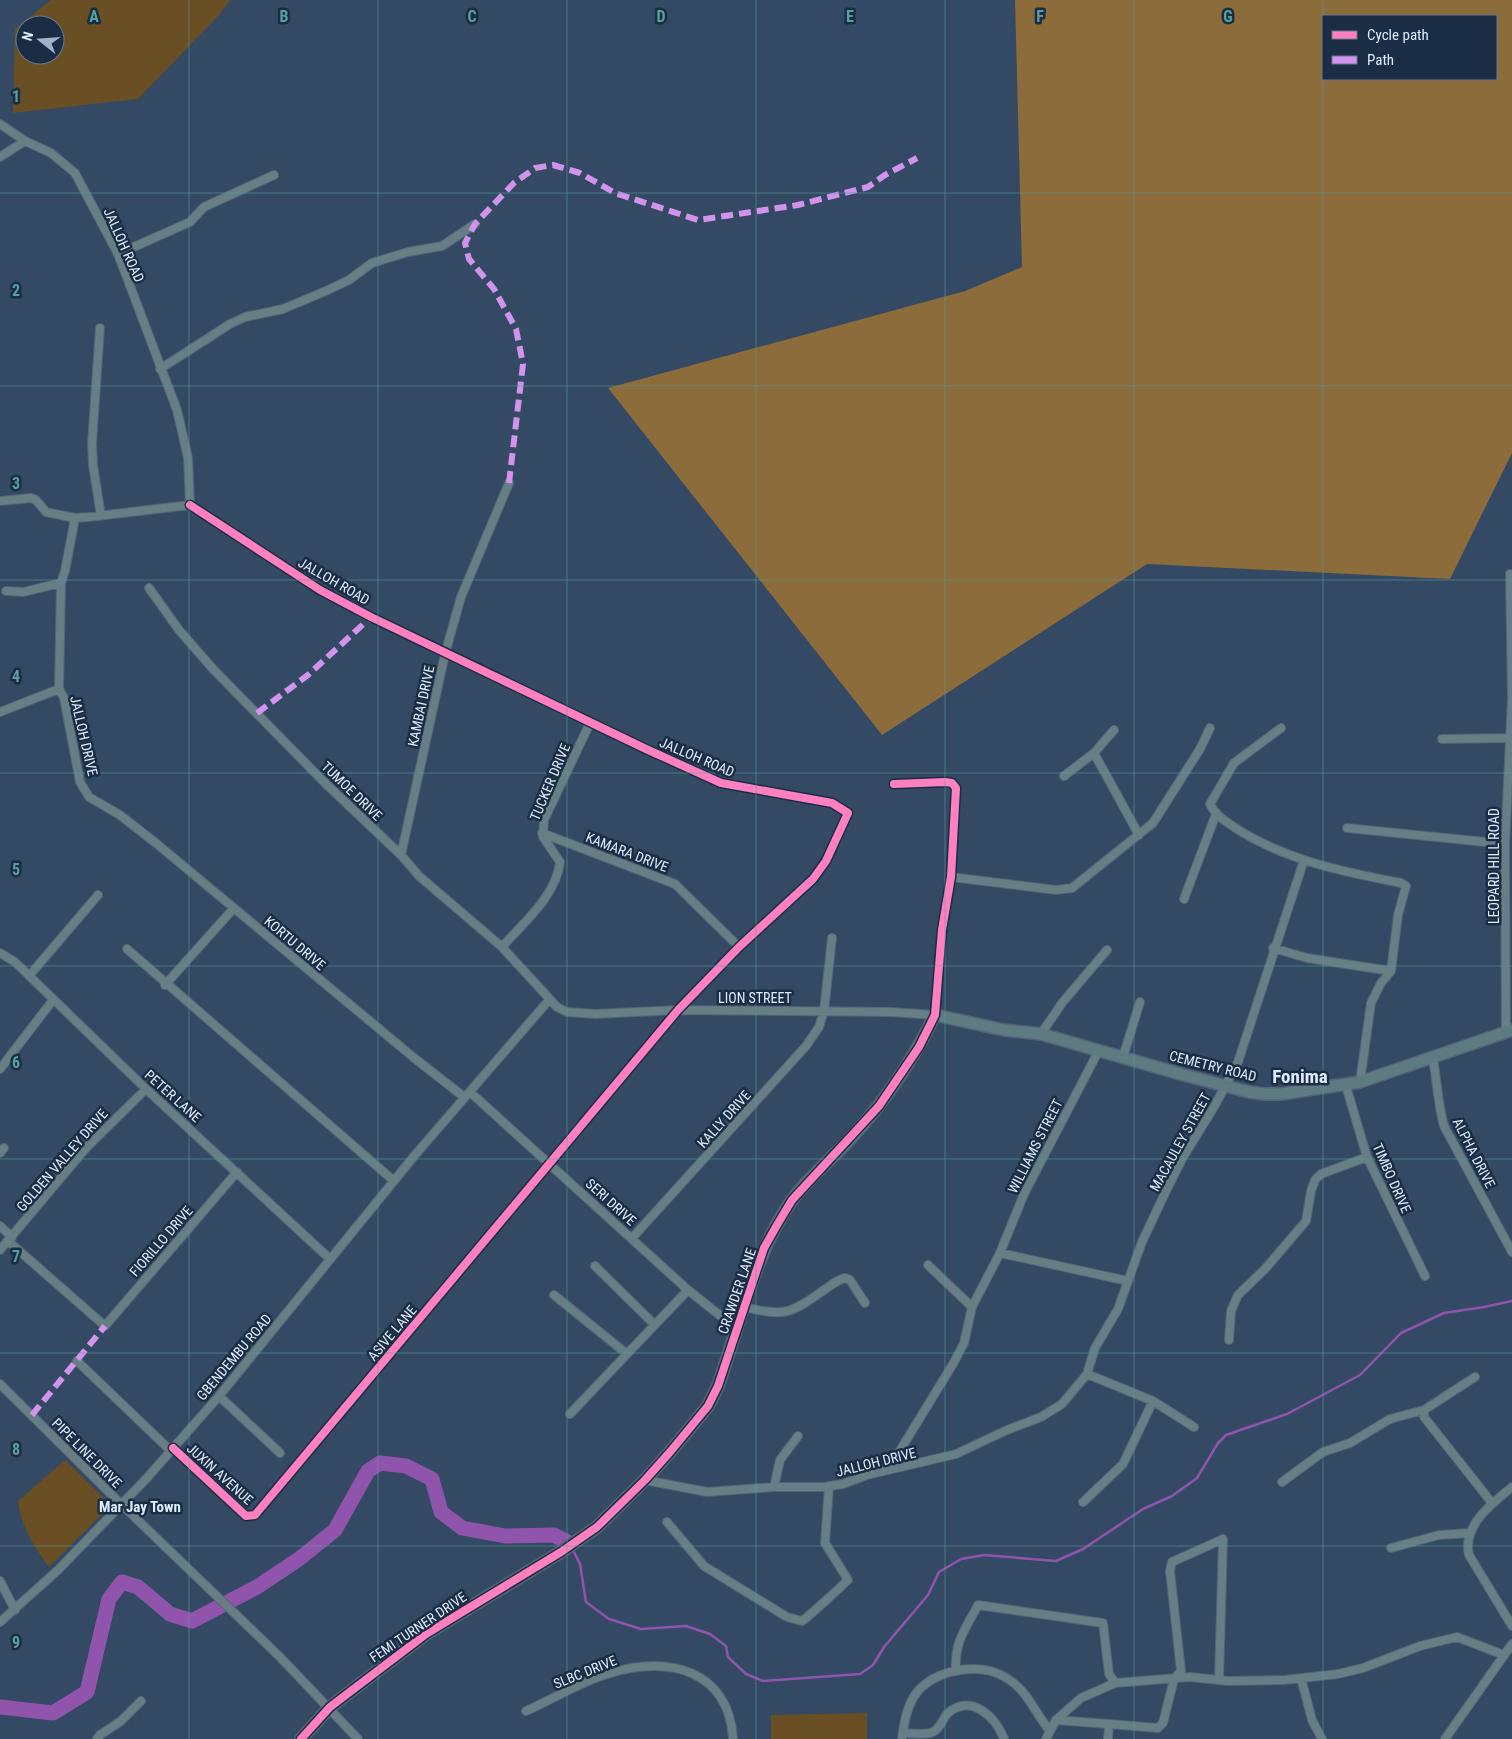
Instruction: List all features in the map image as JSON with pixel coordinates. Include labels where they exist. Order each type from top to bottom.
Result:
[{"type":"street","name":"JALLOH ROAD","points":[[0,124],[25,141],[51,153],[75,173],[118,254],[160,369],[178,410],[185,435],[190,505],[320,590],[446,654],[590,723],[721,783],[832,803],[848,813],[826,862],[813,879],[739,947],[678,1010],[550,1164]]},
{"type":"street","points":[[0,157],[25,141]]},
{"type":"street","points":[[118,254],[190,222],[204,207],[274,175]]},
{"type":"street","points":[[160,369],[245,317],[283,308],[328,290],[349,280],[372,263],[408,252],[442,246],[475,224]]},
{"type":"street","points":[[100,328],[92,443],[93,465],[101,516]]},
{"type":"street","name":"KAMBAI DRIVE","points":[[401,855],[460,597],[509,483]]},
{"type":"street","points":[[0,501],[30,498],[36,500],[46,512],[75,518],[190,505]]},
{"type":"street","points":[[59,689],[61,583],[75,518]]},
{"type":"street","name":"LEOPARD HILL ROAD","points":[[1509,1032],[1506,844],[1512,698],[1510,574]]},
{"type":"street","points":[[6,591],[23,592],[61,583]]},
{"type":"street","name":"TUMOE DRIVE","points":[[149,588],[179,630],[213,669],[324,782],[401,855],[419,876],[449,904],[502,947],[549,1000]]},
{"type":"street","name":"JALLOH DRIVE","points":[[0,712],[59,689],[64,698],[80,782],[88,797],[108,810]]},
{"type":"street","name":"TUCKER DRIVE","points":[[502,947],[552,890],[559,876],[560,862],[542,833],[550,805],[590,723]]},
{"type":"street","points":[[951,877],[1056,890],[1072,888],[1153,823],[1200,749],[1210,728]]},
{"type":"street","points":[[1281,728],[1234,763],[1210,804],[1216,814],[1244,833],[1304,860],[1356,875],[1402,883],[1406,886],[1398,915],[1391,971],[1381,983],[1371,1003],[1360,1082]]},
{"type":"street","points":[[1064,776],[1094,754],[1114,730]]},
{"type":"street","points":[[1442,739],[1510,738]]},
{"type":"street","points":[[1094,754],[1139,834]]},
{"type":"street","points":[[894,784],[945,782],[952,783],[956,788],[951,877],[942,930],[935,1015]]},
{"type":"street","name":"KORTU DRIVE","points":[[108,810],[120,815],[135,827],[413,1057],[467,1094]]},
{"type":"street","points":[[1184,899],[1216,814]]},
{"type":"street","points":[[1347,828],[1506,844]]},
{"type":"street","name":"KAMARA DRIVE","points":[[542,833],[675,884],[739,947]]},
{"type":"street","name":"MACAULEY STREET","points":[[1087,1374],[1095,1348],[1118,1309],[1142,1242],[1182,1159],[1226,1086],[1238,1062],[1273,948],[1304,860]]},
{"type":"street","points":[[29,976],[98,895]]},
{"type":"street","points":[[165,985],[234,908]]},
{"type":"street","name":"KALLY DRIVE","points":[[633,1237],[806,1046],[819,1027],[824,1011],[832,938]]},
{"type":"street","points":[[1273,948],[1307,958],[1391,971]]},
{"type":"street","points":[[127,950],[394,1182]]},
{"type":"street","points":[[1041,1034],[1062,1003],[1106,950]]},
{"type":"street","name":"PETER LANE","points":[[0,953],[7,955],[146,1088],[330,1259]]},
{"type":"street","points":[[0,1069],[53,1000]]},
{"type":"street","name":"LION STREET","points":[[549,1000],[567,1012],[595,1014],[678,1010],[824,1011],[935,1015]]},
{"type":"street","name":"GBENDEMBU ROAD","points":[[0,1622],[58,1570],[219,1396],[467,1094],[549,1000]]},
{"type":"street","points":[[1123,1057],[1140,1002]]},
{"type":"street","name":"CEMETRY ROAD","points":[[935,1015],[1004,1030],[1041,1034],[1098,1052],[1123,1057],[1249,1092],[1281,1094],[1346,1086],[1433,1059],[1509,1032]]},
{"type":"street","name":"CRAWDER LANE","points":[[574,1543],[597,1527],[645,1480],[708,1406],[718,1386],[764,1248],[792,1200],[879,1106],[919,1047],[935,1015]]},
{"type":"street","name":"WILLIAMS STREET","points":[[888,1470],[964,1343],[972,1307],[1000,1253],[1024,1194],[1098,1052]]},
{"type":"street","name":"ALPHA DRIVE","points":[[1433,1059],[1444,1126],[1512,1252]]},
{"type":"street","name":"TIMBO DRIVE","points":[[1346,1086],[1367,1157],[1425,1276]]},
{"type":"street","name":"GOLDEN VALLEY DRIVE","points":[[0,1250],[86,1148],[146,1088]]},
{"type":"street","name":"SERI DRIVE","points":[[467,1094],[633,1237],[688,1290],[737,1329]]},
{"type":"street","points":[[1228,1340],[1231,1311],[1238,1296],[1265,1269],[1306,1221],[1310,1190],[1314,1180],[1322,1174],[1367,1157]]},
{"type":"street","name":"ASIVE LANE","points":[[251,1517],[294,1471],[550,1164]]},
{"type":"street","name":"FIORILLO DRIVE","points":[[10,1239],[105,1326],[237,1172]]},
{"type":"street","points":[[0,1226],[10,1239]]},
{"type":"street","points":[[1000,1253],[1128,1281]]},
{"type":"street","points":[[928,1265],[972,1307]]},
{"type":"street","points":[[595,1266],[655,1325]]},
{"type":"street","points":[[745,1307],[768,1314],[785,1313],[804,1305],[845,1278],[850,1280],[864,1303]]},
{"type":"street","points":[[570,1414],[688,1290]]},
{"type":"street","points":[[554,1295],[627,1354]]},
{"type":"street","points":[[77,1361],[172,1449]]},
{"type":"street","points":[[1087,1374],[1153,1401],[1194,1427]]},
{"type":"street","name":"JALLOH DRIVE","points":[[645,1480],[707,1492],[774,1487],[829,1486],[956,1454],[1007,1430],[1041,1417],[1062,1404],[1087,1374]]},
{"type":"street","points":[[1282,1482],[1323,1452],[1350,1444],[1390,1419],[1424,1410],[1475,1377]]},
{"type":"street","name":"PIPE LINE DRIVE","points":[[0,1384],[330,1707],[358,1739]]},
{"type":"street","points":[[219,1396],[280,1453]]},
{"type":"street","points":[[1082,1502],[1123,1464],[1153,1401]]},
{"type":"street","points":[[1424,1410],[1424,1417],[1432,1429],[1492,1503]]},
{"type":"street","points":[[774,1487],[780,1460],[798,1436]]},
{"type":"street","name":"JUXIN AVENUE","points":[[172,1449],[246,1516],[251,1517]]},
{"type":"street","points":[[667,1522],[704,1566],[787,1617],[802,1621],[808,1618],[823,1601],[848,1580],[825,1543],[829,1486]]},
{"type":"street","points":[[1512,1487],[1492,1503],[1469,1533],[1467,1545],[1469,1555],[1512,1626]]},
{"type":"street","points":[[1391,1548],[1439,1535],[1469,1533]]},
{"type":"street","points":[[1056,1720],[1158,1728],[1163,1723],[1174,1679],[1181,1670],[1170,1571],[1172,1562],[1223,1539],[1219,1680]]},
{"type":"street","name":"FEMI TURNER DRIVE","points":[[301,1739],[330,1707],[426,1634],[574,1543]]},
{"type":"street","points":[[0,1581],[15,1610]]},
{"type":"street","points":[[956,1671],[955,1653],[958,1640],[978,1605],[1103,1623],[1109,1674],[1115,1683]]},
{"type":"street","points":[[1046,1739],[1056,1720],[1081,1698],[1115,1683],[1190,1677],[1219,1680],[1301,1678],[1363,1668],[1420,1646],[1456,1637],[1504,1655]]},
{"type":"street","points":[[1445,1739],[1512,1644]]},
{"type":"street","name":"SLBC DRIVE","points":[[526,1711],[609,1673],[644,1666],[667,1668],[700,1677],[716,1688],[728,1709],[734,1739]]},
{"type":"street","points":[[1004,1739],[1001,1730],[990,1715],[980,1708],[969,1706],[957,1707],[947,1714],[937,1730],[931,1733],[903,1736],[904,1720],[913,1699],[923,1686],[956,1671],[978,1669],[1003,1676],[1021,1689],[1050,1731]]},
{"type":"street","points":[[1301,1678],[1312,1720],[1322,1739]]},
{"type":"street","points":[[97,1739],[121,1721],[140,1701]]},
{"type":"street","points":[[1108,1739],[1110,1724]]},
{"type":"shaded area","points":[[51,0],[230,0],[220,14],[138,99],[13,113],[15,29],[15,65],[65,65],[65,15],[32,15]]},
{"type":"shaded area","points":[[1015,0],[1512,0],[1512,453],[1450,579],[1147,564],[882,735],[608,388],[965,291],[1022,267]]},
{"type":"shaded area","points":[[65,1460],[111,1505],[49,1567],[29,1536],[22,1520],[18,1501]]},
{"type":"shaded area","points":[[867,1713],[867,1739],[771,1739],[771,1715]]},
{"type":"waterway","points":[[572,1548],[580,1564],[586,1602],[609,1619],[641,1629],[686,1626],[710,1634],[726,1646],[728,1657],[746,1674],[763,1681],[860,1674],[873,1665],[884,1647],[928,1595],[939,1572],[961,1559],[984,1555],[1056,1561],[1083,1549],[1143,1509],[1172,1496],[1197,1478],[1218,1443],[1226,1435],[1287,1414],[1360,1375],[1401,1333],[1444,1313],[1512,1301]]},
{"type":"waterway","points":[[0,1707],[53,1713],[87,1692],[109,1599],[122,1582],[138,1587],[170,1614],[192,1621],[257,1587],[299,1559],[335,1530],[368,1471],[380,1463],[406,1466],[432,1479],[441,1512],[462,1528],[505,1536],[554,1535],[571,1544]]},
{"type":"marked path","points":[[509,483],[523,364],[516,329],[494,289],[469,259],[465,243],[475,224],[514,183],[535,168],[553,165],[580,173],[615,193],[698,220],[798,205],[868,187],[885,175],[917,158]]},
{"type":"marked path","points":[[257,713],[308,675],[371,617]]},
{"type":"marked path","points":[[32,1415],[105,1326]]},
{"type":"cycle path","points":[[173,1448],[246,1516],[255,1515],[678,1010],[739,947],[813,879],[826,861],[848,813],[832,803],[721,783],[646,749],[371,617],[320,590],[190,505]]},
{"type":"cycle path","points":[[301,1739],[330,1707],[426,1634],[561,1552],[597,1527],[645,1480],[708,1406],[718,1386],[764,1248],[777,1225],[792,1200],[879,1106],[919,1047],[935,1015],[942,930],[951,877],[956,788],[952,783],[945,782],[894,784]]},
{"type":"district","name":"Fonima","points":[[1300,1076]]},
{"type":"district","name":"Mar Jay Town","points":[[140,1507]]}]
